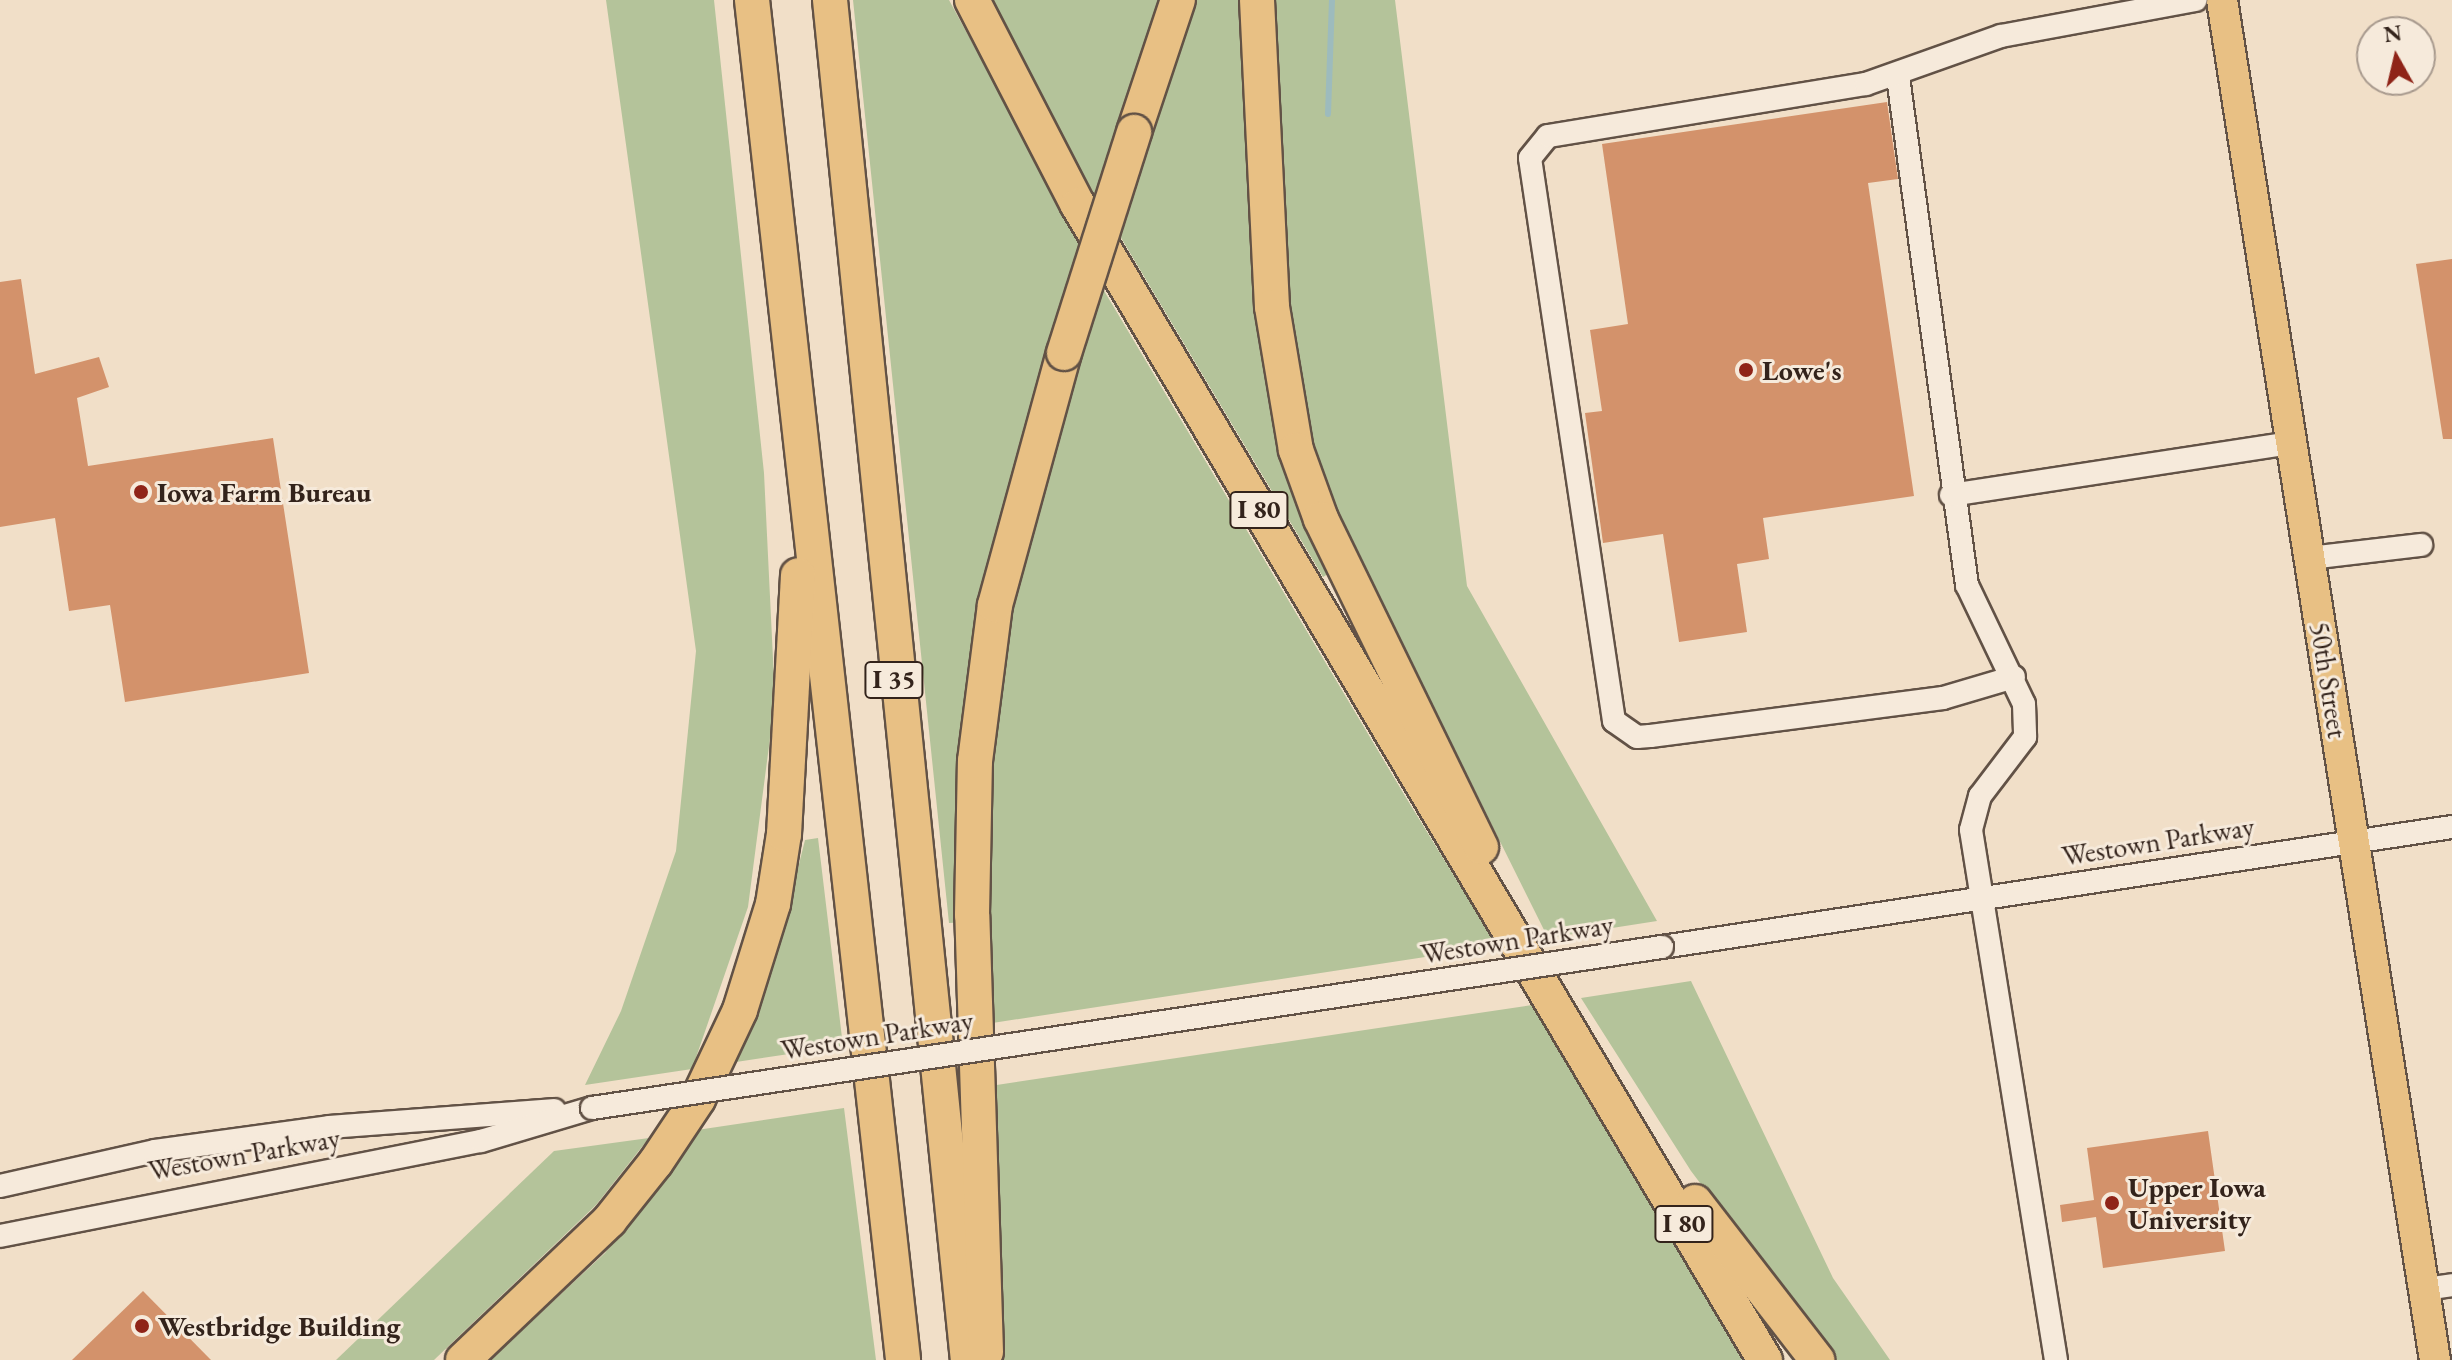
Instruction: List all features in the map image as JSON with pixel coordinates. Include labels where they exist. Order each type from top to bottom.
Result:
[{"type":"highway","points":[[463,1360],[609,1221],[656,1162],[698,1099],[740,1010],[773,904],[793,764],[794,371],[752,0]]},
{"type":"highway","name":"I 35","points":[[830,0],[968,1360]]},
{"type":"highway","name":"I 80","points":[[972,0],[1078,205],[1765,1360]]},
{"type":"highway","points":[[986,1360],[972,915],[975,761],[995,605],[1064,353],[1178,0]]},
{"type":"highway","points":[[1257,0],[1272,307],[1296,450],[1321,519],[1558,1014]]},
{"type":"highway","name":"I 35","points":[[794,371],[903,1360]]},
{"type":"highway","points":[[1603,1089],[1639,1117],[1743,1271],[1817,1360]]},
{"type":"main road","name":"50th Street","points":[[2222,0],[2355,841],[2438,1287],[2435,1360]]},
{"type":"street","points":[[2014,677],[1943,698],[1650,736],[1624,731],[1607,701],[1586,504],[1530,158],[1535,147],[1548,136],[1898,77],[2001,36],[2196,0]]},
{"type":"street","points":[[1898,77],[1951,495],[1967,585],[2014,677],[2025,737],[1972,811],[1982,897],[2056,1360]]},
{"type":"street","points":[[1951,495],[2292,443]]},
{"type":"street","points":[[2310,558],[2421,545]]},
{"type":"street","name":"Westown Parkway","points":[[0,1186],[155,1151],[330,1127],[592,1108],[2452,827]]},
{"type":"street","name":"Westown Parkway","points":[[0,1236],[481,1141],[592,1108]]},
{"type":"green space","points":[[606,0],[714,0],[764,473],[775,700],[748,907],[692,1069],[585,1085],[621,1011],[676,851],[696,651]]},
{"type":"green space","points":[[853,0],[949,0],[1084,249],[1034,411],[966,922],[949,923]]},
{"type":"green space","points":[[993,0],[1162,0],[1099,203],[1058,129]]},
{"type":"green space","points":[[1193,0],[1240,0],[1257,324],[1285,465],[1331,572],[1323,577],[1117,231]]},
{"type":"green space","points":[[1268,0],[1395,0],[1467,586],[1657,921],[1548,938],[1320,479],[1289,351]]},
{"type":"green space","points":[[1100,284],[1497,946],[986,1024],[981,942],[999,627]]},
{"type":"green space","points":[[818,838],[843,1046],[736,1062],[776,956],[805,840]]},
{"type":"green space","points":[[1691,981],[1833,1278],[1890,1360],[1833,1360],[1691,1171],[1581,998]]},
{"type":"green space","points":[[1532,1005],[1742,1360],[1002,1360],[990,1086]]},
{"type":"green space","points":[[844,1108],[876,1360],[490,1360],[605,1253],[697,1130]]},
{"type":"green space","points":[[649,1138],[596,1205],[434,1360],[336,1360],[554,1151]]},
{"type":"building","name":"Lowe's","points":[[1887,102],[1898,179],[1868,183],[1914,496],[1763,518],[1769,559],[1737,564],[1747,632],[1679,642],[1663,534],[1603,543],[1585,413],[1602,411],[1590,330],[1628,324],[1602,144]]},
{"type":"building","points":[[2452,259],[2452,439],[2443,439],[2416,264]]},
{"type":"building","name":"Iowa Farm Bureau","points":[[21,279],[35,374],[99,357],[109,387],[77,398],[88,466],[273,438],[309,673],[125,702],[110,605],[69,611],[55,518],[0,527],[0,282]]},
{"type":"building","points":[[2208,1131],[2225,1251],[2103,1268],[2096,1217],[2062,1222],[2060,1205],[2094,1200],[2087,1148]]},
{"type":"building","name":"Westbridge Building","points":[[143,1291],[211,1360],[72,1360]]},
{"type":"waterway","points":[[1328,114],[1332,0]]},
{"type":"place","name":"Lowe's","points":[[1746,370]]},
{"type":"place","name":"Iowa Farm Bureau","points":[[141,492]]},
{"type":"place","name":"Upper Iowa University","points":[[2112,1203]]},
{"type":"place","name":"Westbridge Building","points":[[142,1326]]}]
